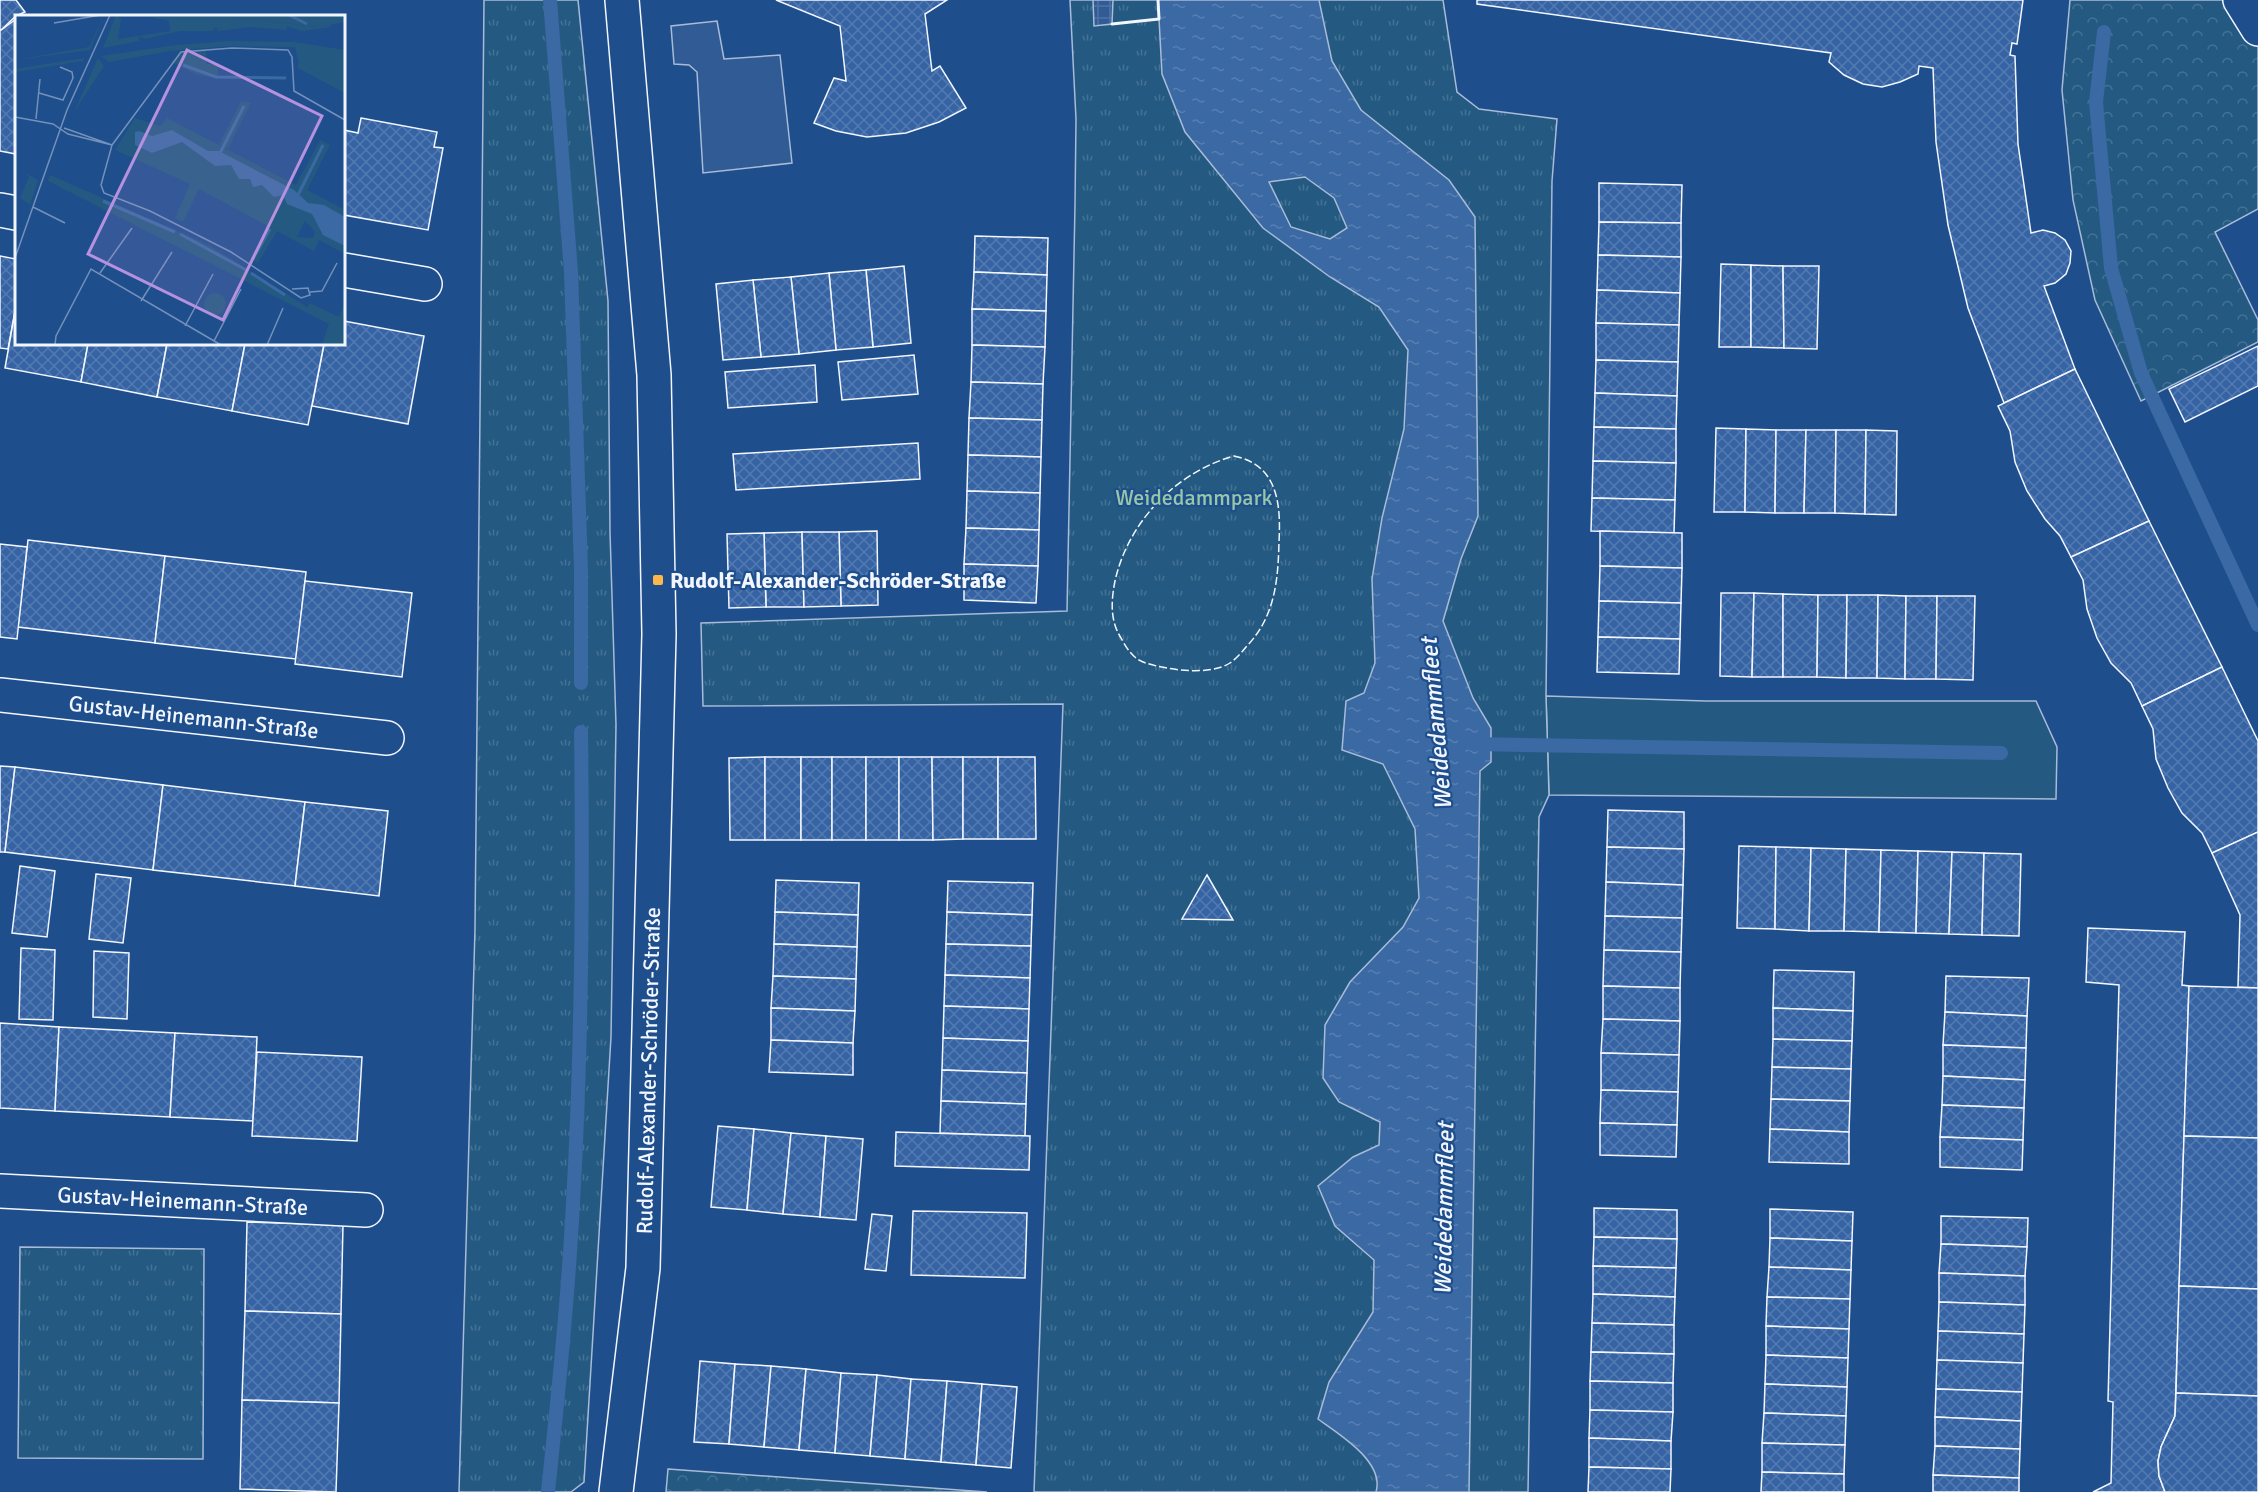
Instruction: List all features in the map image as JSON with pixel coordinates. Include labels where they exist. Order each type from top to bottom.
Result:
[{"type":"street","name":"Rudolf-Alexander-Schröder-Straße","points":[[616,1492],[643,1268],[659,634],[654,375],[622,0]]},
{"type":"street","points":[[2240,0],[2258,29]]},
{"type":"street","points":[[0,210],[15,213]]},
{"type":"street","points":[[345,270],[425,284]]},
{"type":"street","name":"Gustav-Heinemann-Straße","points":[[0,695],[387,738]]},
{"type":"street","name":"Gustav-Heinemann-Straße","points":[[0,1191],[366,1210]]},
{"type":"green space","points":[[484,0],[578,0],[608,301],[610,532],[616,725],[611,1037],[584,1482],[571,1492],[459,1492],[475,929]]},
{"type":"green space","name":"Weidedammpark","points":[[1070,0],[1443,0],[1457,92],[1479,109],[1557,119],[1552,181],[1546,696],[1549,795],[1539,817],[1528,1492],[1034,1492],[1063,704],[703,706],[701,623],[1067,611],[1076,119]]},
{"type":"green space","points":[[2070,0],[2231,0],[2258,43],[2258,209],[2215,232],[2258,320],[2258,342],[2141,401],[2095,300],[2073,200],[2062,90]]},
{"type":"green space","points":[[1546,696],[1706,701],[2036,701],[2057,747],[2056,799],[1549,795]]},
{"type":"green space","points":[[20,1247],[204,1249],[203,1459],[18,1458]]},
{"type":"green space","points":[[668,1469],[987,1492],[666,1492]]},
{"type":"shaded area","points":[[1093,0],[1113,0],[1112,24],[1094,26]]},
{"type":"shaded area","points":[[717,21],[724,59],[780,55],[792,163],[703,173],[697,72],[689,65],[674,64],[671,26]]},
{"type":"water","name":"Weidedammfleet","points":[[1158,0],[1319,0],[1332,61],[1361,110],[1449,180],[1475,217],[1478,516],[1461,559],[1443,621],[1473,698],[1491,728],[1491,762],[1480,771],[1469,1492],[1376,1492],[1377,1481],[1374,1470],[1367,1460],[1348,1441],[1318,1419],[1329,1382],[1373,1312],[1374,1260],[1335,1226],[1318,1186],[1353,1157],[1379,1145],[1380,1122],[1339,1102],[1323,1078],[1325,1025],[1350,982],[1403,927],[1419,898],[1415,829],[1383,764],[1342,750],[1346,701],[1364,693],[1375,663],[1372,579],[1382,518],[1404,429],[1408,350],[1379,307],[1330,277],[1263,228],[1185,132],[1162,74]],"holes":[[[1305,177],[1334,198],[1347,228],[1330,239],[1291,227],[1269,182]]]},
{"type":"building","points":[[0,0],[16,0],[25,12],[15,15],[0,31]]},
{"type":"building","points":[[776,0],[947,0],[925,14],[932,71],[940,66],[966,108],[939,122],[906,133],[867,137],[836,131],[814,123],[834,78],[846,81],[840,26]]},
{"type":"building","points":[[1477,0],[2023,0],[2017,44],[2012,43],[2010,55],[2015,56],[2018,144],[2031,233],[2043,230],[2055,233],[2065,240],[2071,251],[2066,274],[2055,283],[2044,286],[2075,369],[2004,403],[1968,308],[1948,225],[1936,142],[1933,68],[1919,66],[1918,74],[1882,87],[1863,84],[1844,75],[1829,62],[1831,53],[1477,4]]},
{"type":"building","points":[[15,20],[15,154],[0,151],[0,31]]},
{"type":"building","points":[[361,118],[437,132],[434,147],[443,148],[428,230],[345,215],[345,130],[358,133]]},
{"type":"building","points":[[1599,183],[1682,185],[1681,223],[1599,222]]},
{"type":"building","points":[[1599,222],[1681,223],[1681,257],[1598,255]]},
{"type":"building","points":[[975,236],[1048,238],[1047,275],[974,272]]},
{"type":"building","points":[[1598,255],[1681,257],[1680,293],[1597,290]]},
{"type":"building","points":[[0,256],[15,259],[15,311],[8,349],[0,348]]},
{"type":"building","points":[[1721,264],[1751,265],[1751,347],[1719,347]]},
{"type":"building","points":[[1751,265],[1783,266],[1784,348],[1751,347]]},
{"type":"building","points":[[904,266],[911,343],[873,347],[866,270]]},
{"type":"building","points":[[1783,266],[1819,266],[1817,349],[1784,348]]},
{"type":"building","points":[[866,270],[873,347],[836,350],[829,273]]},
{"type":"building","points":[[974,272],[1047,275],[1046,311],[972,309]]},
{"type":"building","points":[[829,273],[836,350],[799,354],[791,277]]},
{"type":"building","points":[[791,277],[799,354],[761,357],[753,280]]},
{"type":"building","points":[[753,280],[761,357],[723,360],[716,284]]},
{"type":"building","points":[[1597,290],[1680,293],[1679,325],[1596,323]]},
{"type":"building","points":[[972,309],[1046,311],[1045,347],[972,345]]},
{"type":"building","points":[[15,312],[15,345],[88,345],[81,382],[5,368]]},
{"type":"building","points":[[345,321],[424,336],[408,424],[312,406],[324,345],[345,345]]},
{"type":"building","points":[[1596,323],[1679,325],[1678,362],[1596,360]]},
{"type":"building","points":[[88,345],[167,345],[157,397],[81,382]]},
{"type":"building","points":[[167,345],[245,345],[232,411],[157,397]]},
{"type":"building","points":[[245,345],[324,345],[308,425],[232,411]]},
{"type":"building","points":[[972,345],[1045,347],[1043,384],[971,382]]},
{"type":"building","points":[[2258,346],[2258,386],[2185,422],[2169,389]]},
{"type":"building","points":[[914,355],[918,394],[842,400],[838,362]]},
{"type":"building","points":[[1596,360],[1678,362],[1677,396],[1595,393]]},
{"type":"building","points":[[815,365],[817,402],[728,408],[725,372]]},
{"type":"building","points":[[2075,369],[2149,521],[2071,557],[2060,536],[2045,519],[2027,491],[2015,462],[2010,431],[1998,406]]},
{"type":"building","points":[[971,382],[1043,384],[1042,420],[969,418]]},
{"type":"building","points":[[1595,393],[1677,396],[1676,429],[1594,427]]},
{"type":"building","points":[[969,418],[1042,420],[1041,457],[968,455]]},
{"type":"building","points":[[1594,427],[1676,429],[1676,463],[1593,461]]},
{"type":"building","points":[[1716,428],[1746,429],[1745,512],[1714,512]]},
{"type":"building","points":[[1746,429],[1776,430],[1775,513],[1745,512]]},
{"type":"building","points":[[1776,430],[1806,430],[1804,513],[1775,513]]},
{"type":"building","points":[[1806,430],[1836,430],[1835,513],[1804,513]]},
{"type":"building","points":[[1836,430],[1866,430],[1865,514],[1835,513]]},
{"type":"building","points":[[1866,430],[1897,431],[1896,515],[1865,514]]},
{"type":"building","points":[[918,443],[920,479],[736,490],[733,454]]},
{"type":"building","points":[[968,455],[1041,457],[1040,493],[967,491]]},
{"type":"building","points":[[1593,461],[1676,463],[1675,500],[1592,498]]},
{"type":"building","points":[[967,491],[1040,493],[1039,530],[966,528]]},
{"type":"building","points":[[1592,498],[1675,500],[1674,533],[1591,531]]},
{"type":"building","points":[[2149,521],[2222,667],[2142,706],[2131,683],[2111,663],[2097,638],[2087,609],[2083,580],[2071,557]]},
{"type":"building","points":[[966,528],[1039,530],[1038,566],[964,564]]},
{"type":"building","points":[[877,531],[878,605],[841,606],[839,532]]},
{"type":"building","points":[[1600,531],[1682,533],[1682,568],[1600,566]]},
{"type":"building","points":[[802,532],[804,607],[766,607],[764,533]]},
{"type":"building","points":[[802,532],[839,532],[841,606],[804,607]]},
{"type":"building","points":[[764,533],[766,607],[729,608],[727,534]]},
{"type":"building","points":[[28,540],[165,556],[155,643],[18,627]]},
{"type":"building","points":[[0,544],[27,547],[17,639],[0,637]]},
{"type":"building","points":[[165,556],[306,572],[296,659],[155,643]]},
{"type":"building","points":[[964,564],[1038,566],[1036,603],[964,600]]},
{"type":"building","points":[[1600,566],[1682,568],[1681,603],[1599,601]]},
{"type":"building","points":[[305,581],[412,593],[402,677],[295,664]]},
{"type":"building","points":[[1721,593],[1754,593],[1752,677],[1720,676]]},
{"type":"building","points":[[1754,593],[1783,594],[1783,677],[1752,677]]},
{"type":"building","points":[[1783,594],[1818,595],[1817,677],[1783,677]]},
{"type":"building","points":[[1818,595],[1847,595],[1846,678],[1817,677]]},
{"type":"building","points":[[1847,595],[1878,595],[1877,678],[1846,678]]},
{"type":"building","points":[[1878,595],[1906,596],[1905,679],[1877,678]]},
{"type":"building","points":[[1906,596],[1937,596],[1936,679],[1905,679]]},
{"type":"building","points":[[1937,596],[1975,596],[1973,680],[1936,679]]},
{"type":"building","points":[[1599,601],[1681,603],[1680,639],[1598,637]]},
{"type":"building","points":[[1598,637],[1680,639],[1679,674],[1597,672]]},
{"type":"building","points":[[2222,667],[2258,741],[2258,832],[2212,853],[2202,833],[2182,813],[2168,788],[2156,759],[2153,729],[2142,706]]},
{"type":"building","points":[[765,757],[765,840],[730,840],[729,758]]},
{"type":"building","points":[[765,757],[801,757],[801,840],[765,840]]},
{"type":"building","points":[[801,757],[832,757],[832,840],[801,840]]},
{"type":"building","points":[[832,757],[866,757],[866,840],[832,840]]},
{"type":"building","points":[[866,757],[899,757],[899,840],[866,840]]},
{"type":"building","points":[[899,757],[932,757],[933,840],[899,840]]},
{"type":"building","points":[[932,757],[963,757],[963,839],[933,840]]},
{"type":"building","points":[[963,757],[998,757],[998,839],[963,839]]},
{"type":"building","points":[[998,757],[1035,757],[1036,839],[998,839]]},
{"type":"building","points":[[0,766],[15,767],[5,852],[0,852]]},
{"type":"building","points":[[15,767],[163,785],[153,870],[5,852]]},
{"type":"building","points":[[163,785],[305,802],[295,886],[153,870]]},
{"type":"building","points":[[305,802],[388,811],[379,896],[295,886]]},
{"type":"building","points":[[1608,810],[1684,812],[1684,849],[1607,847]]},
{"type":"building","points":[[2258,832],[2258,988],[2238,987],[2240,915],[2212,853]]},
{"type":"building","points":[[1739,846],[1776,847],[1775,929],[1737,928]]},
{"type":"building","points":[[1607,847],[1684,849],[1683,885],[1606,882]]},
{"type":"building","points":[[1776,847],[1811,848],[1809,931],[1775,929]]},
{"type":"building","points":[[1811,848],[1846,849],[1844,931],[1809,931]]},
{"type":"building","points":[[1846,849],[1881,850],[1879,932],[1844,931]]},
{"type":"building","points":[[1881,850],[1918,851],[1916,933],[1879,932]]},
{"type":"building","points":[[1918,851],[1952,852],[1949,934],[1916,933]]},
{"type":"building","points":[[1952,852],[1984,853],[1982,935],[1949,934]]},
{"type":"building","points":[[1984,853],[2021,854],[2019,936],[1982,935]]},
{"type":"building","points":[[20,866],[55,871],[47,937],[12,933]]},
{"type":"building","points":[[96,874],[131,878],[123,943],[89,939]]},
{"type":"building","points":[[1207,875],[1233,920],[1182,919]]},
{"type":"building","points":[[776,880],[859,883],[858,915],[775,912]]},
{"type":"building","points":[[948,881],[1033,883],[1032,915],[947,912]]},
{"type":"building","points":[[1606,882],[1683,885],[1682,918],[1605,916]]},
{"type":"building","points":[[775,912],[858,915],[857,947],[774,944]]},
{"type":"building","points":[[947,912],[1032,915],[1031,946],[946,944]]},
{"type":"building","points":[[1605,916],[1682,918],[1681,952],[1604,950]]},
{"type":"building","points":[[2088,928],[2185,932],[2182,985],[2189,986],[2175,1416],[2161,1447],[2158,1461],[2159,1476],[2165,1492],[2093,1492],[2111,1483],[2113,1402],[2108,1401],[2119,985],[2086,982]]},
{"type":"building","points":[[774,944],[857,947],[856,979],[773,976]]},
{"type":"building","points":[[946,944],[1031,946],[1030,978],[945,975]]},
{"type":"building","points":[[21,948],[55,950],[53,1020],[19,1019]]},
{"type":"building","points":[[1604,950],[1681,952],[1680,988],[1603,986]]},
{"type":"building","points":[[94,951],[129,953],[127,1019],[93,1017]]},
{"type":"building","points":[[1774,970],[1854,972],[1853,1011],[1773,1008]]},
{"type":"building","points":[[945,975],[1030,978],[1029,1009],[944,1006]]},
{"type":"building","points":[[773,976],[856,979],[855,1011],[771,1008]]},
{"type":"building","points":[[1946,976],[2029,978],[2027,1016],[1945,1012]]},
{"type":"building","points":[[1603,986],[1680,988],[1680,1021],[1603,1019]]},
{"type":"building","points":[[2189,986],[2258,988],[2258,1138],[2184,1136]]},
{"type":"building","points":[[944,1006],[1029,1009],[1028,1041],[943,1038]]},
{"type":"building","points":[[771,1008],[855,1011],[853,1043],[771,1040]]},
{"type":"building","points":[[1773,1008],[1853,1011],[1852,1041],[1773,1039]]},
{"type":"building","points":[[1945,1012],[2027,1016],[2026,1048],[1943,1045]]},
{"type":"building","points":[[1603,1019],[1680,1021],[1679,1055],[1601,1053]]},
{"type":"building","points":[[0,1023],[59,1027],[55,1111],[0,1108]]},
{"type":"building","points":[[59,1027],[175,1033],[170,1117],[55,1111]]},
{"type":"building","points":[[175,1033],[257,1037],[253,1121],[170,1117]]},
{"type":"building","points":[[943,1038],[1028,1041],[1027,1073],[942,1070]]},
{"type":"building","points":[[1773,1039],[1852,1041],[1851,1069],[1772,1067]]},
{"type":"building","points":[[771,1040],[853,1043],[853,1075],[769,1072]]},
{"type":"building","points":[[1943,1045],[2026,1048],[2025,1080],[1943,1076]]},
{"type":"building","points":[[257,1052],[362,1057],[357,1141],[252,1136]]},
{"type":"building","points":[[1601,1053],[1679,1055],[1678,1092],[1601,1090]]},
{"type":"building","points":[[1772,1067],[1851,1069],[1850,1101],[1771,1099]]},
{"type":"building","points":[[942,1070],[1027,1073],[1026,1104],[941,1101]]},
{"type":"building","points":[[1943,1076],[2025,1080],[2024,1108],[1942,1105]]},
{"type":"building","points":[[1601,1090],[1678,1092],[1677,1125],[1600,1123]]},
{"type":"building","points":[[1771,1099],[1850,1101],[1849,1132],[1770,1129]]},
{"type":"building","points":[[941,1101],[1026,1104],[1025,1136],[940,1133]]},
{"type":"building","points":[[1942,1105],[2024,1108],[2023,1140],[1940,1137]]},
{"type":"building","points":[[1600,1123],[1677,1125],[1676,1157],[1600,1155]]},
{"type":"building","points":[[718,1126],[754,1129],[747,1210],[711,1207]]},
{"type":"building","points":[[754,1129],[791,1133],[783,1214],[747,1210]]},
{"type":"building","points":[[1770,1129],[1849,1132],[1849,1164],[1769,1162]]},
{"type":"building","points":[[896,1132],[1030,1136],[1029,1170],[895,1166]]},
{"type":"building","points":[[791,1133],[826,1136],[820,1217],[783,1214]]},
{"type":"building","points":[[826,1136],[863,1139],[856,1220],[820,1217]]},
{"type":"building","points":[[2184,1136],[2258,1138],[2258,1289],[2179,1286]]},
{"type":"building","points":[[1940,1137],[2023,1140],[2022,1170],[1940,1167]]},
{"type":"building","points":[[1594,1208],[1677,1210],[1677,1239],[1594,1237]]},
{"type":"building","points":[[1770,1209],[1853,1212],[1852,1241],[1770,1238]]},
{"type":"building","points":[[913,1211],[1027,1213],[1025,1278],[911,1275]]},
{"type":"building","points":[[872,1214],[892,1216],[886,1271],[865,1269]]},
{"type":"building","points":[[1941,1216],[2028,1218],[2027,1247],[1941,1244]]},
{"type":"building","points":[[247,1222],[343,1225],[341,1314],[245,1311]]},
{"type":"building","points":[[1594,1237],[1677,1239],[1676,1268],[1593,1266]]},
{"type":"building","points":[[1770,1238],[1852,1241],[1851,1270],[1769,1267]]},
{"type":"building","points":[[1941,1244],[2027,1247],[2025,1276],[1939,1273]]},
{"type":"building","points":[[1593,1266],[1676,1268],[1675,1297],[1593,1294]]},
{"type":"building","points":[[1769,1267],[1851,1270],[1850,1299],[1767,1297]]},
{"type":"building","points":[[1939,1273],[2025,1276],[2025,1305],[1939,1302]]},
{"type":"building","points":[[2179,1286],[2258,1289],[2258,1396],[2176,1393]]},
{"type":"building","points":[[1593,1294],[1675,1297],[1674,1325],[1592,1323]]},
{"type":"building","points":[[1767,1297],[1850,1299],[1849,1329],[1766,1326]]},
{"type":"building","points":[[1939,1302],[2025,1305],[2024,1334],[1938,1331]]},
{"type":"building","points":[[245,1311],[341,1314],[339,1403],[242,1400]]},
{"type":"building","points":[[1592,1323],[1674,1325],[1674,1354],[1591,1352]]},
{"type":"building","points":[[1766,1326],[1849,1329],[1848,1358],[1766,1355]]},
{"type":"building","points":[[1938,1331],[2024,1334],[2023,1363],[1937,1360]]},
{"type":"building","points":[[1591,1352],[1674,1354],[1673,1383],[1590,1381]]},
{"type":"building","points":[[1766,1355],[1848,1358],[1847,1387],[1765,1384]]},
{"type":"building","points":[[1937,1360],[2023,1363],[2022,1392],[1936,1389]]},
{"type":"building","points":[[700,1361],[735,1364],[729,1444],[694,1442]]},
{"type":"building","points":[[735,1364],[771,1366],[764,1447],[729,1444]]},
{"type":"building","points":[[771,1366],[806,1369],[799,1450],[764,1447]]},
{"type":"building","points":[[806,1369],[841,1373],[835,1453],[799,1450]]},
{"type":"building","points":[[841,1373],[877,1375],[870,1456],[835,1453]]},
{"type":"building","points":[[877,1375],[911,1379],[905,1459],[870,1456]]},
{"type":"building","points":[[911,1379],[947,1381],[941,1462],[905,1459]]},
{"type":"building","points":[[947,1381],[982,1384],[976,1465],[941,1462]]},
{"type":"building","points":[[1590,1381],[1673,1383],[1673,1412],[1590,1410]]},
{"type":"building","points":[[982,1384],[1017,1387],[1011,1468],[976,1465]]},
{"type":"building","points":[[1765,1384],[1847,1387],[1846,1416],[1764,1413]]},
{"type":"building","points":[[1936,1389],[2022,1392],[2021,1421],[1935,1417]]},
{"type":"building","points":[[2176,1393],[2258,1396],[2258,1492],[2165,1492],[2159,1476],[2158,1461],[2161,1447],[2175,1416]]},
{"type":"building","points":[[242,1400],[339,1403],[336,1492],[240,1489]]},
{"type":"building","points":[[1590,1410],[1673,1412],[1671,1441],[1589,1438]]},
{"type":"building","points":[[1764,1413],[1846,1416],[1845,1445],[1762,1443]]},
{"type":"building","points":[[1935,1417],[2021,1421],[2020,1449],[1935,1446]]},
{"type":"building","points":[[1589,1438],[1671,1441],[1671,1469],[1589,1467]]},
{"type":"building","points":[[1762,1443],[1845,1445],[1844,1474],[1762,1472]]},
{"type":"building","points":[[1935,1446],[2020,1449],[2019,1478],[1933,1475]]},
{"type":"building","points":[[1589,1467],[1671,1469],[1670,1492],[1588,1492]]},
{"type":"building","points":[[1762,1472],[1844,1474],[1844,1492],[1761,1492]]},
{"type":"building","points":[[1933,1475],[2019,1478],[2019,1492],[1933,1492]]},
{"type":"waterway","points":[[550,0],[571,272],[581,569],[581,683]]},
{"type":"waterway","points":[[2104,32],[2096,102],[2111,268],[2141,373],[2258,625]]},
{"type":"waterway","points":[[548,1492],[566,1311],[576,1144],[581,968],[581,732]]},
{"type":"waterway","points":[[1472,744],[2001,753]]},
{"type":"fence","points":[[1234,456],[1260,468],[1274,488],[1277,500],[1279,514],[1278,571],[1269,611],[1256,635],[1243,651],[1222,667],[1200,671],[1165,668],[1142,662],[1134,657],[1126,646],[1117,631],[1113,618],[1114,588],[1121,559],[1143,520],[1174,487],[1193,474],[1234,456]]},
{"type":"wall","points":[[1112,24],[1159,19],[1158,0]]},
{"type":"place","name":"Rudolf-Alexander-Schröder-Straße","points":[[658,580]]}]
